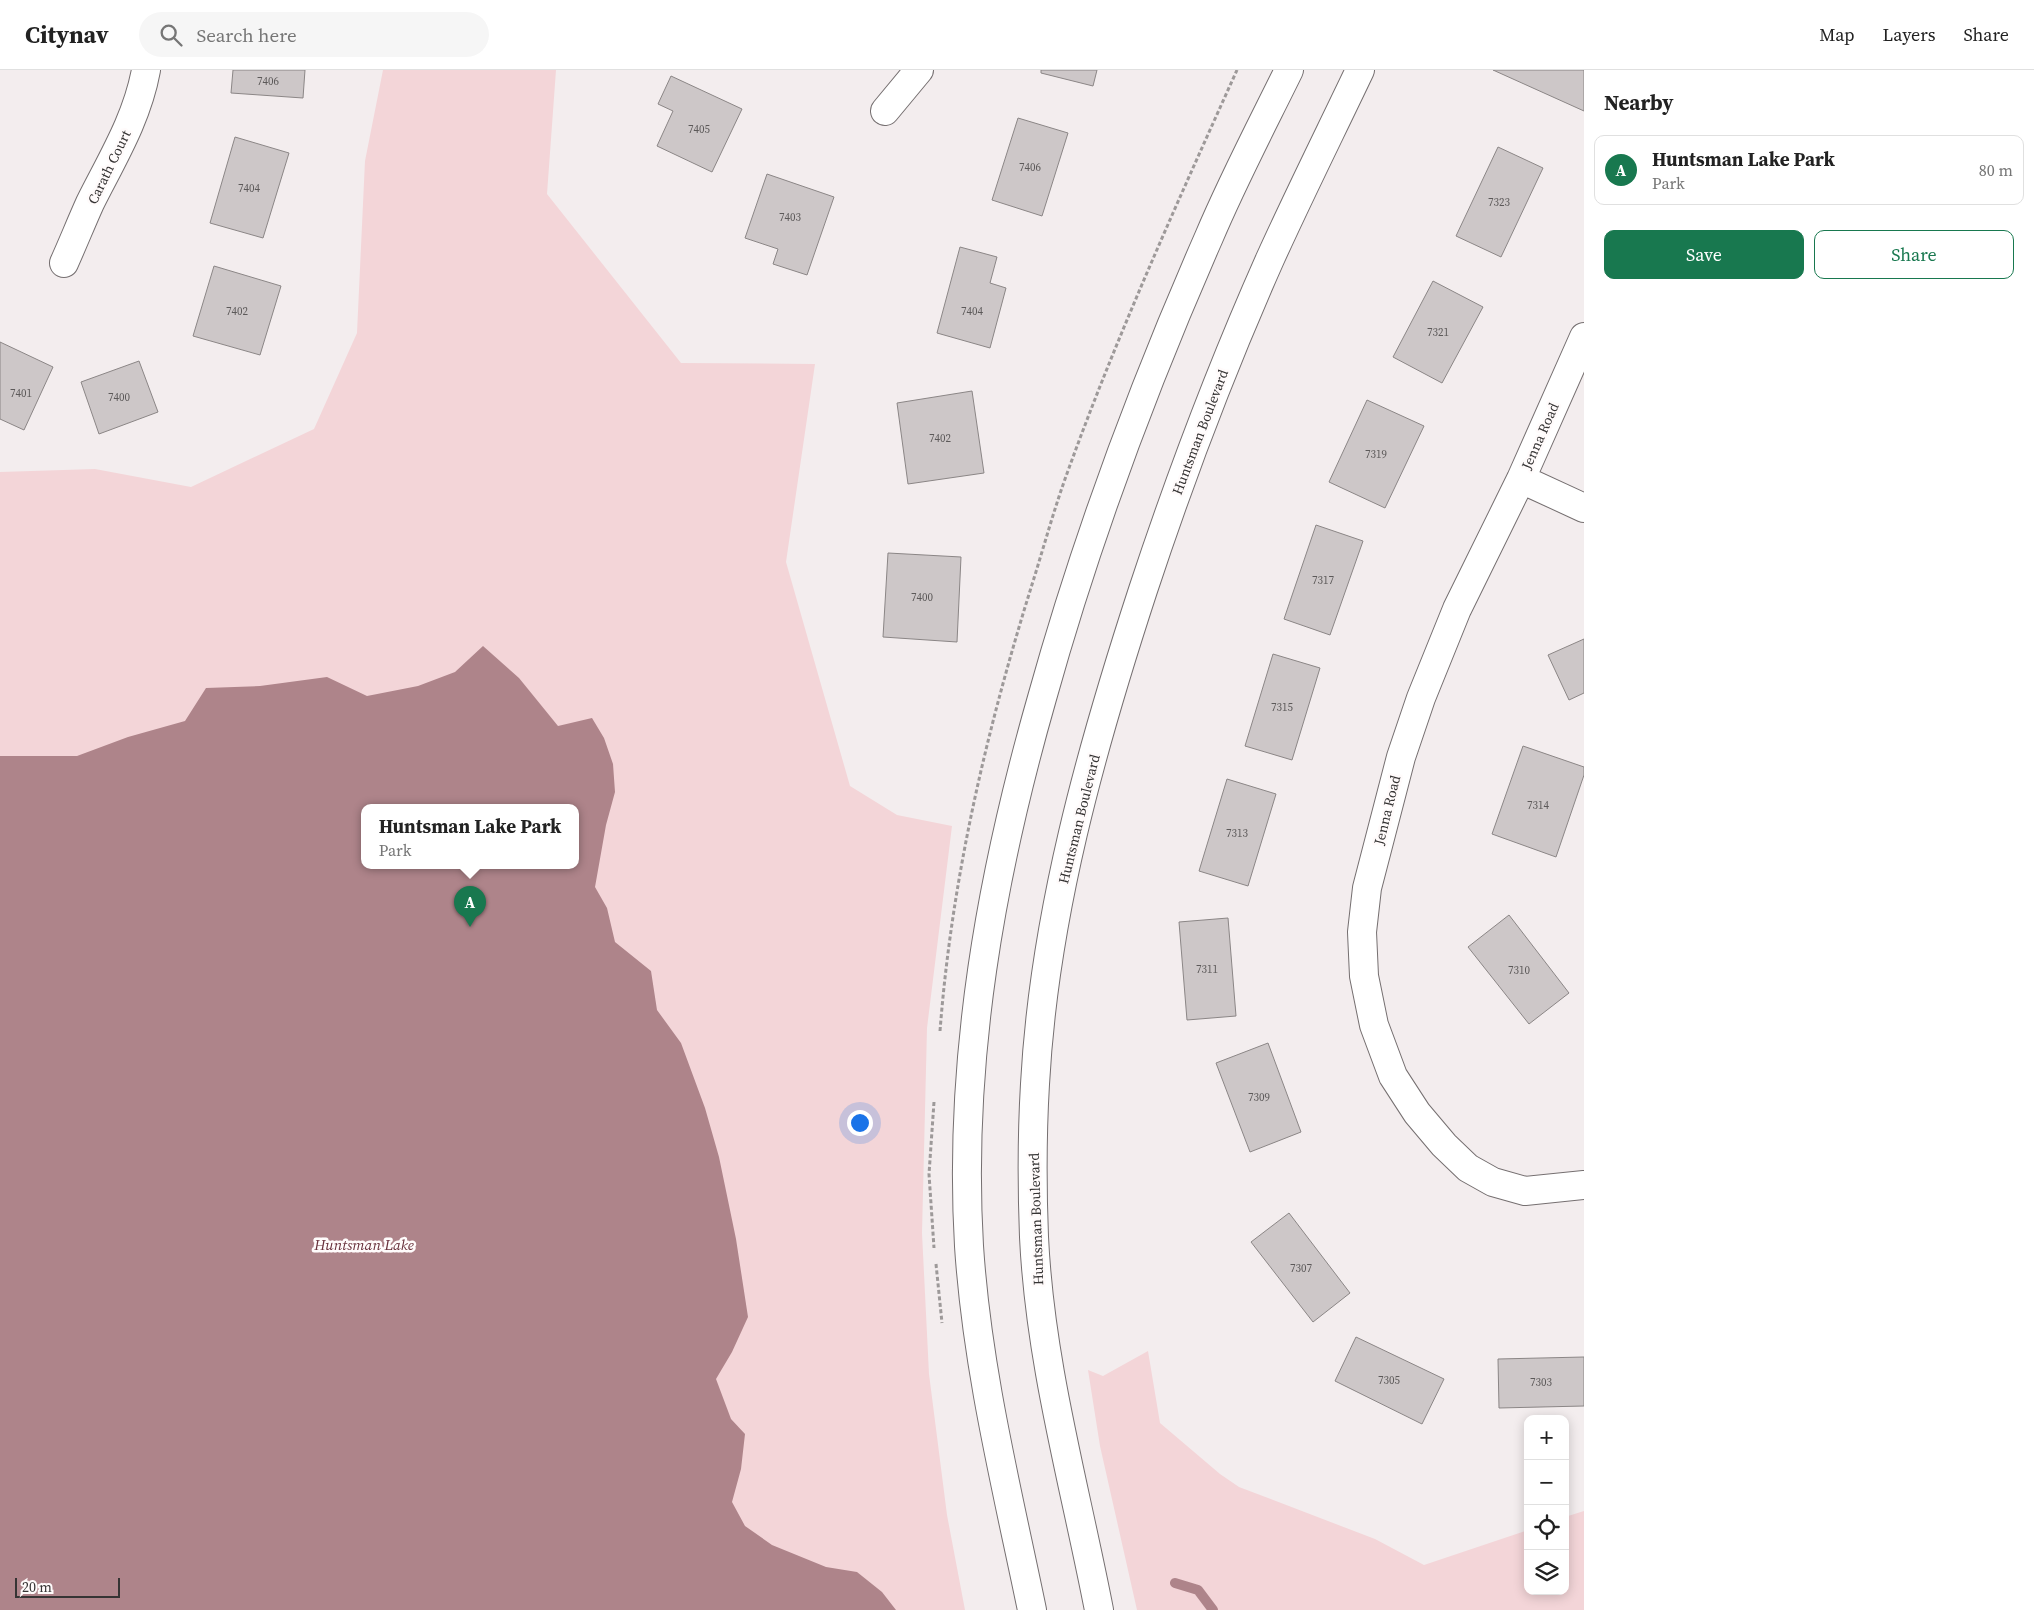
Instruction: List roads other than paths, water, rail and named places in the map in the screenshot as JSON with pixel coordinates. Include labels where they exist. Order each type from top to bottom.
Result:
[{"type":"street","name":"Carath Court","points":[[64,263],[90,204],[123,142],[141,97],[146,70]]},
{"type":"street","points":[[886,111],[918,70]]},
{"type":"street","points":[[1032,1610],[993,1429],[976,1328],[969,1245],[967,1162],[970,1078],[978,988],[998,875],[1024,762],[1062,628],[1105,495],[1156,363],[1210,234],[1289,70]]},
{"type":"street","name":"Huntsman Boulevard","points":[[1099,1610],[1057,1417],[1042,1320],[1034,1241],[1032,1162],[1035,1083],[1045,988],[1062,887],[1087,779],[1125,647],[1168,516],[1216,388],[1270,260],[1360,70]]},
{"type":"street","name":"Jenna Road","points":[[1584,337],[1521,479],[1457,609],[1421,698],[1400,757],[1367,888],[1362,932],[1364,976],[1374,1025],[1394,1076],[1417,1113],[1444,1145],[1468,1168],[1493,1182],[1525,1192],[1584,1185]]},
{"type":"street","points":[[1521,479],[1584,508]]},
{"type":"water","name":"Huntsman Lake","points":[[483,646],[519,678],[558,726],[592,718],[604,738],[613,764],[615,792],[606,825],[595,887],[607,908],[615,942],[651,971],[657,1010],[681,1043],[705,1108],[719,1157],[736,1239],[748,1317],[732,1352],[716,1379],[731,1419],[745,1434],[741,1469],[732,1502],[745,1526],[772,1545],[826,1567],[857,1572],[882,1592],[896,1610],[0,1610],[0,756],[77,756],[128,737],[185,721],[206,688],[260,686],[327,677],[367,696],[418,686],[455,672]]},
{"type":"waterway","points":[[1175,1583],[1198,1590],[1213,1610]]},
{"type":"place","name":"Huntsman Lake Park","points":[[470,927]]}]
